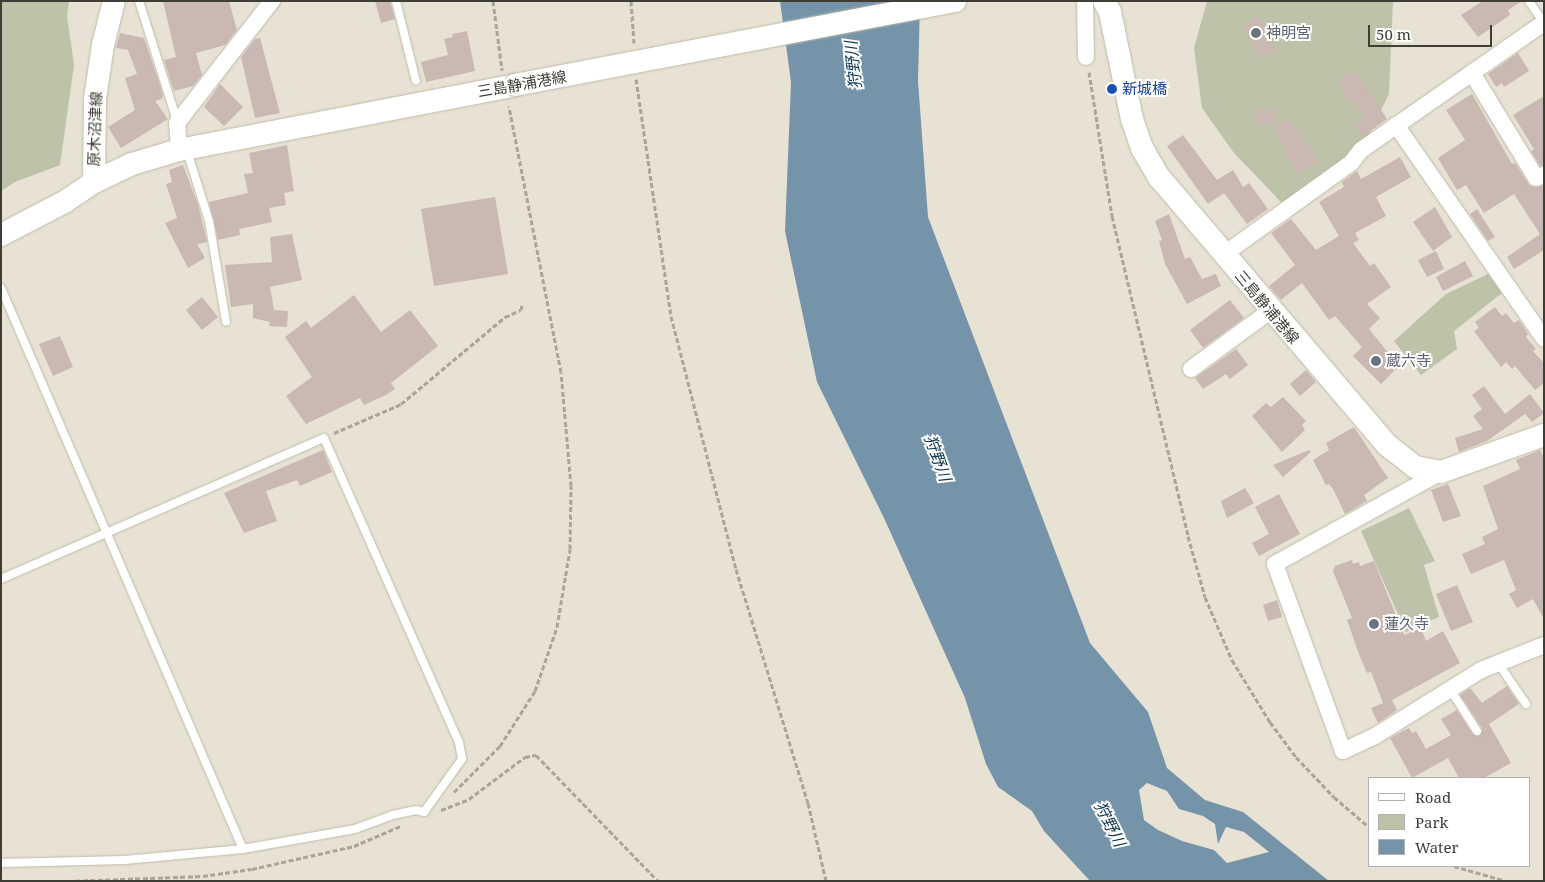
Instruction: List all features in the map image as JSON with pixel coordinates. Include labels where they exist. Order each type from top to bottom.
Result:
[{"type":"main road","name":"原木沼津線","points":[[1,235],[66,201],[94,182],[95,99],[102,45],[114,1]]},
{"type":"main road","name":"三島静浦港線","points":[[94,182],[132,164],[182,150],[955,1]]},
{"type":"main road","name":"三島静浦港線","points":[[1104,1],[1110,12],[1132,119],[1142,148],[1159,177],[1270,311],[1387,445],[1416,467],[1441,472]]},
{"type":"main road","points":[[1441,472],[1544,435]]},
{"type":"street","points":[[182,150],[175,131],[178,122],[272,1]]},
{"type":"street","points":[[1085,1],[1086,57]]},
{"type":"street","points":[[1223,255],[1351,163],[1361,150],[1544,23]]},
{"type":"street","points":[[1472,72],[1536,178],[1544,174]]},
{"type":"street","points":[[1396,125],[1544,338]]},
{"type":"street","points":[[1191,369],[1270,311]]},
{"type":"street","points":[[1441,472],[1276,564],[1343,751],[1374,736],[1450,689],[1498,663],[1544,645]]},
{"type":"lane","points":[[139,1],[178,122]]},
{"type":"lane","points":[[396,1],[416,81]]},
{"type":"lane","points":[[1529,1],[1544,23]]},
{"type":"lane","points":[[182,150],[210,221],[226,322]]},
{"type":"lane","points":[[1,288],[243,849]]},
{"type":"lane","points":[[1,579],[324,438],[459,742],[462,759],[424,812],[416,810],[393,815],[355,829],[282,845],[243,849],[125,860],[1,863]]},
{"type":"lane","points":[[1498,663],[1526,704]]},
{"type":"lane","points":[[1450,689],[1477,731]]},
{"type":"path","points":[[451,794],[480,769],[500,746],[535,692],[557,627],[570,549],[571,486],[561,372],[493,1]]},
{"type":"path","points":[[631,1],[635,53]]},
{"type":"path","points":[[1086,57],[1112,216],[1188,536],[1205,597],[1232,660],[1270,722],[1296,757],[1334,797],[1368,826]]},
{"type":"path","points":[[636,72],[671,316],[736,569],[808,803],[826,881]]},
{"type":"path","points":[[324,438],[396,408],[505,317],[521,310],[522,305]]},
{"type":"path","points":[[68,881],[203,876],[252,869],[354,846],[396,829],[424,812],[440,811],[469,799],[525,757],[536,756],[658,881]]},
{"type":"path","points":[[1457,867],[1506,881]]},
{"type":"green space","points":[[1,1],[69,1],[67,16],[74,65],[60,165],[15,182],[1,191]]},
{"type":"green space","points":[[1207,1],[1393,1],[1389,94],[1361,150],[1282,203],[1234,153],[1202,108],[1194,48]]},
{"type":"green space","points":[[1488,274],[1502,293],[1454,331],[1457,349],[1421,375],[1394,341],[1446,294]]},
{"type":"green space","points":[[1409,508],[1435,561],[1424,565],[1439,617],[1406,632],[1361,531]]},
{"type":"water","name":"狩野川","points":[[780,1],[920,1],[918,81],[928,217],[1090,643],[1148,712],[1167,768],[1205,800],[1243,812],[1329,881],[1090,881],[1044,831],[1032,811],[998,787],[986,764],[965,698],[884,518],[817,382],[785,231],[791,82]],"holes":[[[1147,783],[1167,791],[1179,809],[1203,816],[1215,824],[1218,844],[1226,827],[1244,832],[1269,852],[1227,863],[1214,850],[1182,841],[1158,830],[1144,820],[1139,790]]]},
{"type":"building","points":[[163,1],[229,1],[237,30],[225,45],[196,53],[202,75],[193,86],[174,91],[164,60],[176,57]]},
{"type":"building","points":[[375,1],[390,1],[395,19],[381,23]]},
{"type":"building","points":[[1483,1],[1522,1],[1508,10],[1510,15],[1478,37],[1461,15]]},
{"type":"building","points":[[1257,16],[1277,51],[1261,60],[1243,26]]},
{"type":"building","points":[[467,31],[475,71],[426,82],[421,62],[448,55],[444,39],[453,37],[452,34]]},
{"type":"building","points":[[120,33],[144,38],[163,94],[162,99],[155,101],[168,119],[121,148],[108,127],[135,110],[125,78],[137,74],[128,50],[116,48]]},
{"type":"building","points":[[260,38],[280,113],[255,118],[241,57],[255,39]]},
{"type":"building","points":[[1518,53],[1529,71],[1504,87],[1502,83],[1496,87],[1488,74]]},
{"type":"building","points":[[1355,70],[1387,119],[1362,137],[1354,126],[1365,119],[1351,99],[1348,101],[1337,81]]},
{"type":"building","points":[[220,84],[243,107],[224,126],[204,107]]},
{"type":"building","points":[[1472,94],[1512,164],[1515,163],[1530,186],[1544,186],[1544,250],[1514,269],[1507,257],[1540,234],[1514,194],[1484,213],[1466,185],[1457,190],[1438,158],[1465,140],[1446,110]]},
{"type":"building","points":[[1544,96],[1544,165],[1540,166],[1531,151],[1534,149],[1513,115]]},
{"type":"building","points":[[1275,109],[1275,124],[1256,126],[1255,110]]},
{"type":"building","points":[[1288,118],[1318,160],[1299,174],[1282,151],[1286,148],[1273,129]]},
{"type":"building","points":[[1183,135],[1217,180],[1233,170],[1243,187],[1249,183],[1268,209],[1247,224],[1224,193],[1208,204],[1167,146]]},
{"type":"building","points":[[287,145],[294,191],[284,193],[286,205],[269,208],[272,222],[239,229],[240,235],[218,240],[209,202],[248,193],[244,174],[253,173],[249,153]]},
{"type":"building","points":[[1400,157],[1411,177],[1376,197],[1386,216],[1355,233],[1359,240],[1353,243],[1370,266],[1374,263],[1391,287],[1367,304],[1380,318],[1369,329],[1399,366],[1381,384],[1353,356],[1362,347],[1335,316],[1329,320],[1302,283],[1281,300],[1269,286],[1295,265],[1271,233],[1291,219],[1316,250],[1339,236],[1319,202],[1344,187],[1342,182],[1357,171],[1361,179]]},
{"type":"building","points":[[183,165],[198,205],[207,242],[197,244],[205,258],[188,268],[165,223],[177,218],[166,184],[172,182],[169,170]]},
{"type":"building","points":[[495,197],[508,274],[434,286],[421,209]]},
{"type":"building","points":[[1435,207],[1452,237],[1433,251],[1413,222]]},
{"type":"building","points":[[1477,209],[1495,237],[1488,241],[1470,214]]},
{"type":"building","points":[[1169,214],[1185,259],[1190,257],[1202,279],[1216,274],[1221,286],[1187,304],[1165,264],[1159,241],[1162,240],[1155,221]]},
{"type":"building","points":[[292,234],[302,280],[270,287],[274,310],[288,311],[287,327],[269,326],[270,322],[253,318],[253,304],[231,307],[225,265],[272,262],[270,237]]},
{"type":"building","points":[[1436,251],[1444,269],[1427,277],[1418,260]]},
{"type":"building","points":[[1465,261],[1473,276],[1443,291],[1436,277]]},
{"type":"building","points":[[354,295],[381,332],[410,310],[438,346],[391,383],[395,389],[384,396],[364,405],[360,398],[306,424],[286,396],[312,377],[285,337],[306,321],[311,328]]},
{"type":"building","points":[[202,297],[218,317],[202,330],[186,310]]},
{"type":"building","points":[[1230,300],[1244,318],[1203,348],[1190,330]]},
{"type":"building","points":[[1495,307],[1502,316],[1506,313],[1514,323],[1519,320],[1528,334],[1526,337],[1536,349],[1533,351],[1544,363],[1544,383],[1535,390],[1515,366],[1512,369],[1506,362],[1501,367],[1474,331],[1479,328],[1475,322]]},
{"type":"building","points":[[60,336],[73,367],[53,376],[39,344]]},
{"type":"building","points":[[1236,349],[1248,365],[1230,379],[1226,374],[1203,389],[1195,378]]},
{"type":"building","points":[[1306,370],[1316,382],[1300,396],[1290,384]]},
{"type":"building","points":[[1484,386],[1505,414],[1530,394],[1544,413],[1532,422],[1525,414],[1487,441],[1459,452],[1455,438],[1483,429],[1473,416],[1482,409],[1472,395]]},
{"type":"building","points":[[1283,397],[1306,421],[1302,425],[1305,430],[1282,452],[1252,416],[1266,403],[1271,407]]},
{"type":"building","points":[[1354,427],[1388,478],[1364,495],[1367,501],[1345,514],[1333,489],[1329,484],[1326,485],[1313,460],[1329,450],[1326,443]]},
{"type":"building","points":[[323,450],[332,472],[300,486],[297,480],[266,491],[277,521],[244,533],[224,493]]},
{"type":"building","points":[[1309,450],[1311,452],[1283,477],[1273,465]]},
{"type":"building","points":[[1540,450],[1544,458],[1544,619],[1533,599],[1517,608],[1509,594],[1516,590],[1504,560],[1471,574],[1462,554],[1485,544],[1482,537],[1498,529],[1483,486],[1520,469],[1516,460]]},
{"type":"building","points":[[1448,484],[1461,516],[1443,522],[1431,490]]},
{"type":"building","points":[[1245,488],[1254,503],[1227,518],[1221,501]]},
{"type":"building","points":[[1279,494],[1300,534],[1259,556],[1252,543],[1269,534],[1255,507]]},
{"type":"building","points":[[1352,560],[1353,564],[1359,562],[1360,566],[1374,561],[1404,635],[1421,628],[1426,641],[1443,631],[1460,663],[1392,700],[1397,710],[1378,723],[1371,708],[1383,703],[1371,672],[1367,673],[1360,657],[1347,620],[1352,618],[1333,571],[1335,566]]},
{"type":"building","points":[[1457,585],[1473,622],[1451,631],[1436,594]]},
{"type":"building","points":[[1277,600],[1282,617],[1268,621],[1263,605]]},
{"type":"building","points":[[1507,686],[1519,704],[1489,724],[1511,763],[1486,777],[1458,777],[1448,758],[1411,777],[1390,738],[1409,728],[1412,733],[1416,731],[1426,749],[1451,735],[1441,719],[1457,710],[1473,734],[1480,736],[1482,728],[1460,695],[1470,688],[1482,703]]},
{"type":"place","name":"神明宮","points":[[1256,33]]},
{"type":"place","name":"新城橋","points":[[1112,89]]},
{"type":"place","name":"蔵六寺","points":[[1376,361]]},
{"type":"place","name":"蓮久寺","points":[[1374,624]]}]
